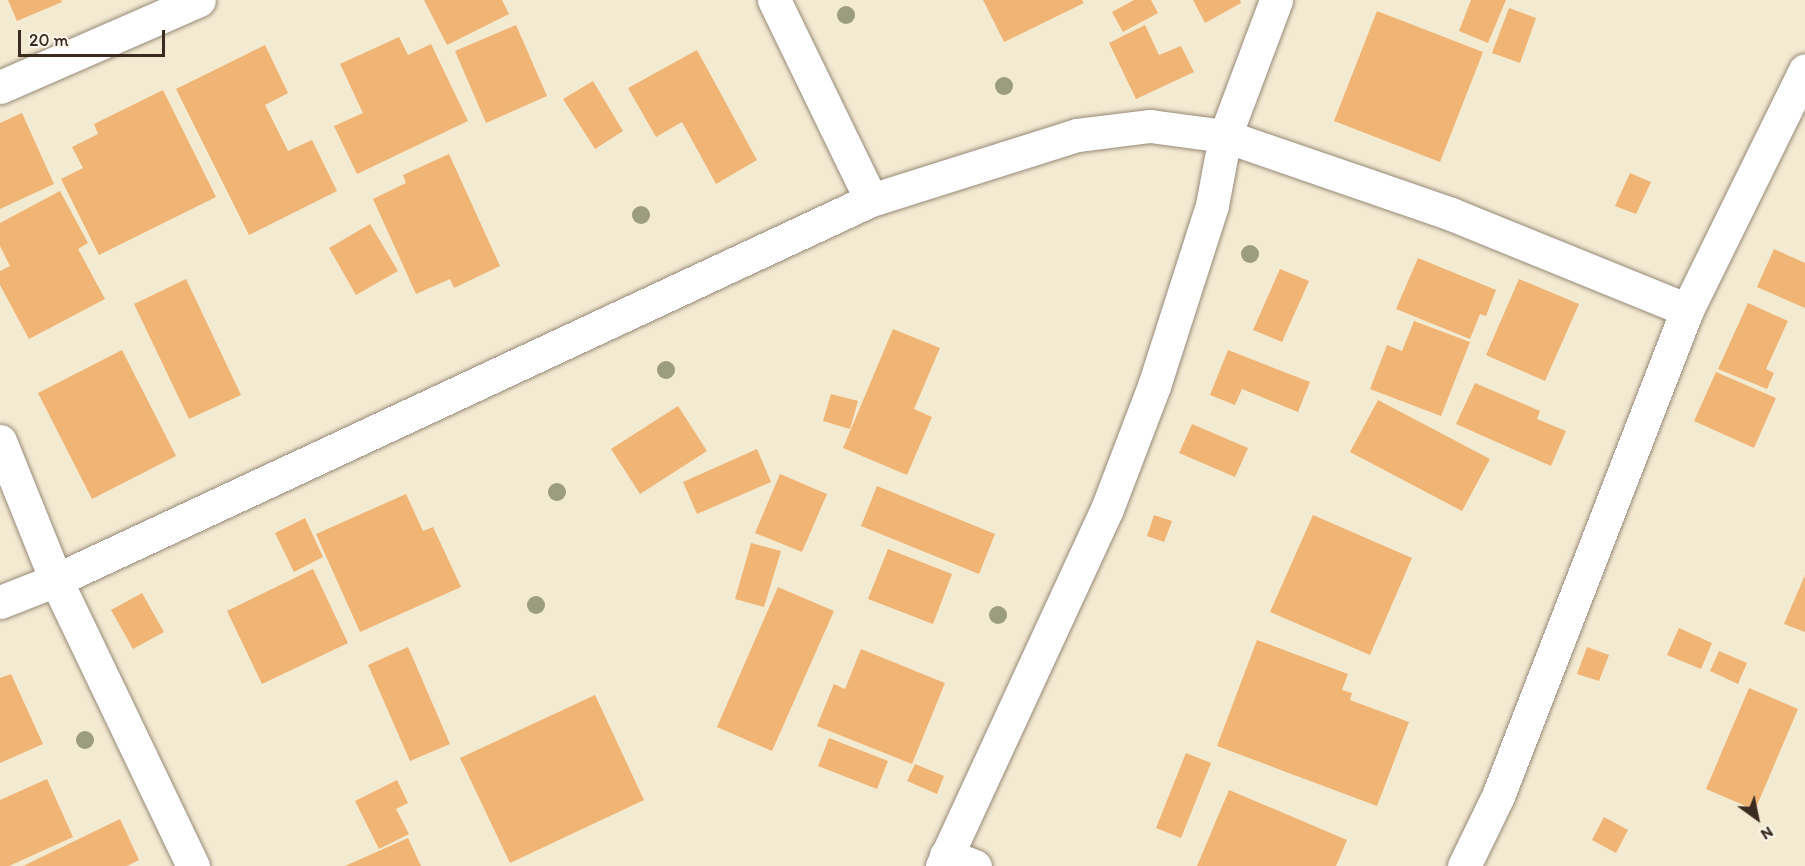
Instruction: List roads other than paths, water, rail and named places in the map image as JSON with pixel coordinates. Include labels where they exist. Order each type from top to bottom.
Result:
[{"type":"street","points":[[0,87],[199,0]]},
{"type":"street","points":[[774,0],[871,200]]},
{"type":"street","points":[[954,862],[1111,498],[1154,386],[1212,205],[1225,136],[1276,0]]},
{"type":"street","points":[[1464,866],[1498,796],[1687,310],[1805,70]]},
{"type":"street","points":[[0,602],[56,580],[871,200],[1077,135],[1150,126],[1225,136],[1451,214],[1687,310]]},
{"type":"street","points":[[0,441],[56,580],[193,866]]}]
